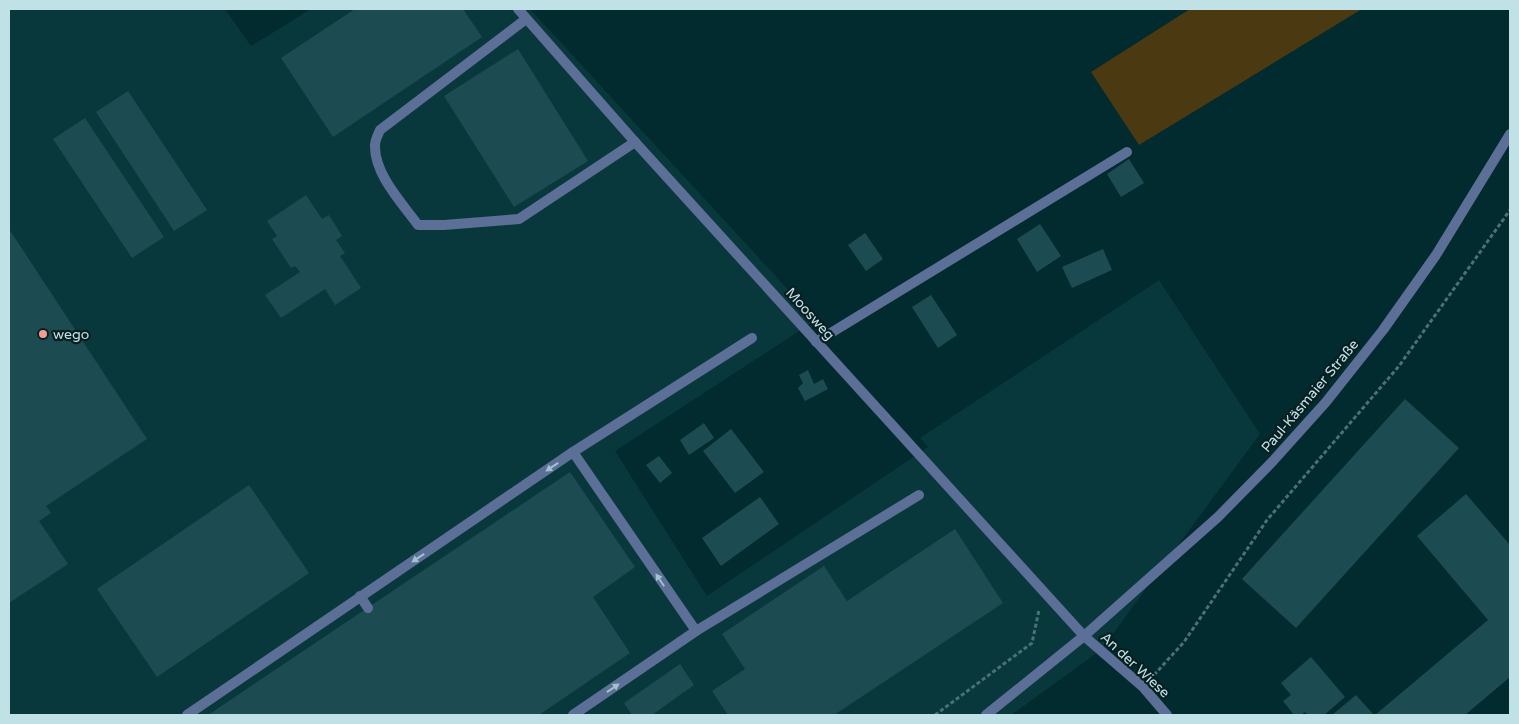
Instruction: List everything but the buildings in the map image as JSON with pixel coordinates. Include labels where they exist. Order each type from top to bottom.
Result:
[{"type":"street","name":"Moosweg","points":[[518,9],[635,142],[1084,636]]},
{"type":"street","points":[[526,19],[380,130],[375,143],[375,158],[382,174],[418,225],[444,225],[519,219],[635,142]]},
{"type":"street","name":"Paul-Käsmaier Straße","points":[[986,715],[1084,636],[1218,517],[1273,461],[1326,402],[1383,330],[1436,255],[1510,134]]},
{"type":"street","points":[[816,342],[1127,152]]},
{"type":"street","points":[[187,715],[573,452],[752,338]]},
{"type":"street","points":[[573,452],[696,631]]},
{"type":"street","points":[[573,715],[696,631],[918,495]]},
{"type":"street","points":[[360,596],[368,608]]},
{"type":"street","name":"An der Wiese","points":[[1084,636],[1143,687],[1167,715]]},
{"type":"path","points":[[1143,687],[1184,642],[1268,520],[1399,366],[1510,210]]},
{"type":"path","points":[[935,715],[1032,643],[1043,590]]},
{"type":"shaded area","points":[[9,9],[225,9],[251,46],[311,9],[530,9],[816,320],[615,451],[707,596],[928,447],[920,438],[1159,280],[1260,434],[1101,650],[1011,715],[9,715]]},
{"type":"shaded area","points":[[1190,9],[1362,9],[1139,145],[1091,72]]},
{"type":"place","name":"wego","points":[[43,334]]}]
